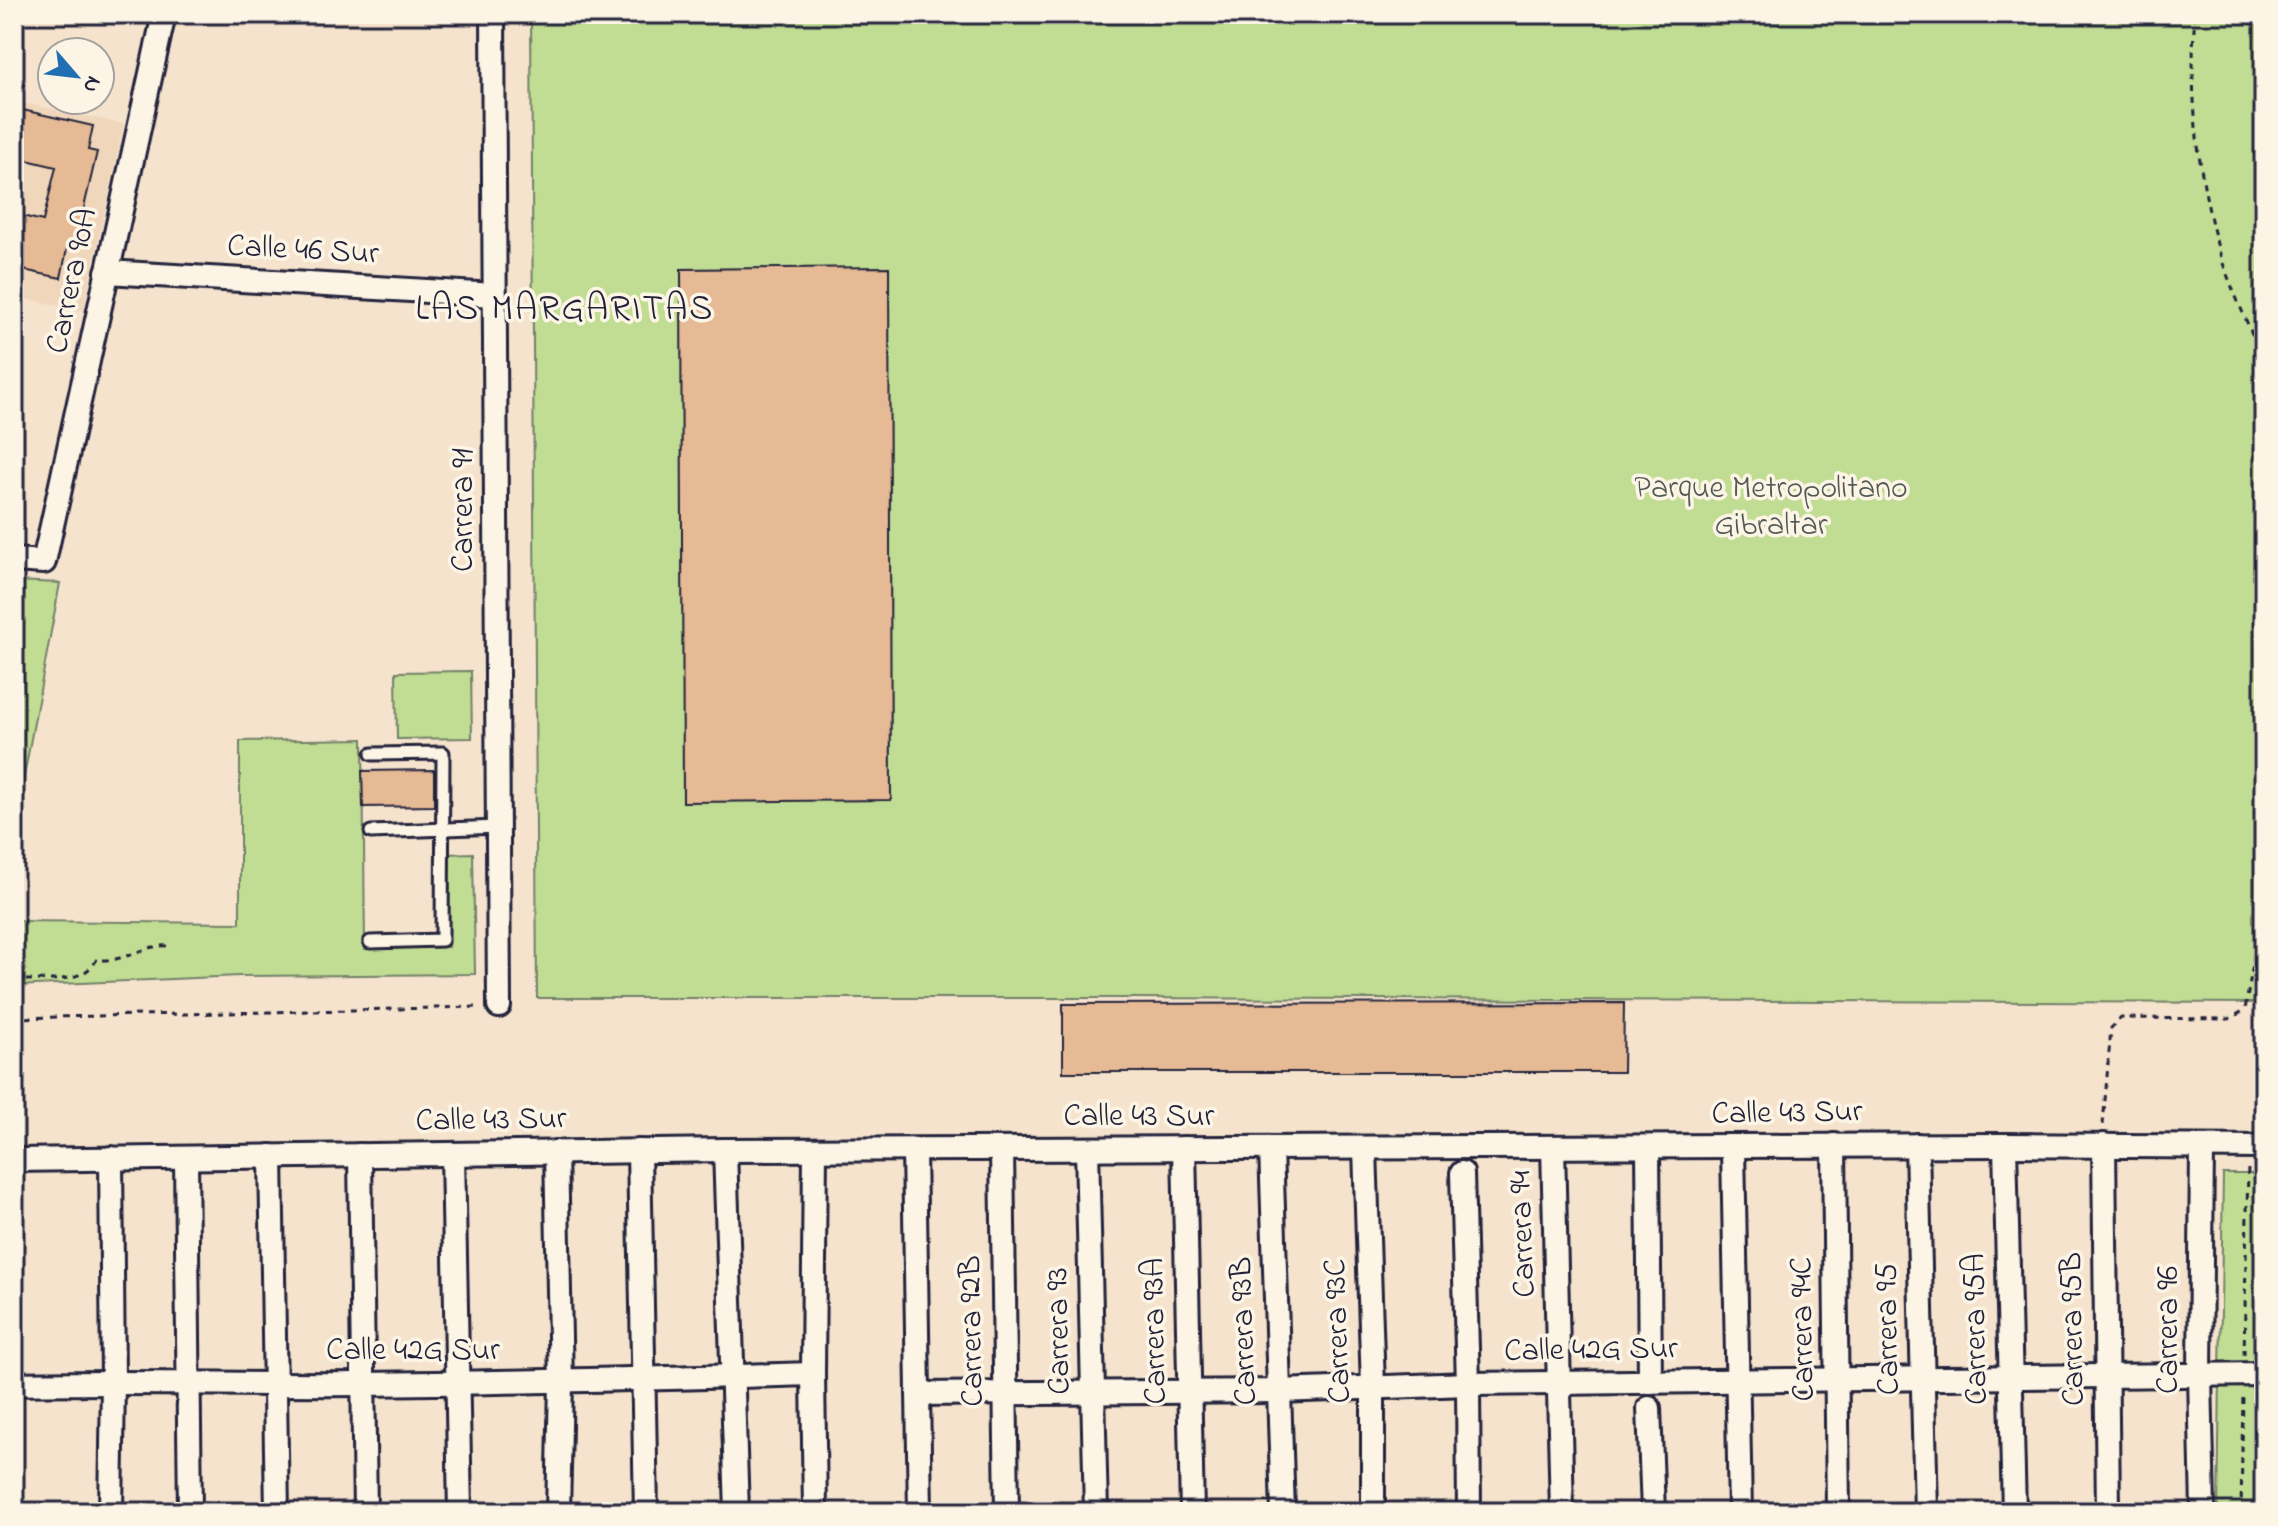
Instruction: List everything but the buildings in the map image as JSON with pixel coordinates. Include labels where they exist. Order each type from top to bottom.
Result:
[{"type":"street","name":"Carrera 90A","points":[[16,560],[44,562],[164,14]]},
{"type":"street","name":"Carrera 91","points":[[493,14],[499,1006]]},
{"type":"street","name":"Calle 46 Sur","points":[[107,272],[495,295]]},
{"type":"street","name":"Calle 43 Sur","points":[[14,1160],[725,1150],[1733,1148],[2005,1145],[2106,1138],[2202,1147],[2255,1147]]},
{"type":"street","name":"Carrera 95B","points":[[2106,1138],[2108,1512]]},
{"type":"street","name":"Carrera 94C","points":[[1834,1145],[1838,1512]]},
{"type":"street","name":"Carrera 95","points":[[1917,1145],[1926,1512]]},
{"type":"street","name":"Carrera 95A","points":[[2005,1145],[2014,1512]]},
{"type":"street","name":"Carrera 94","points":[[1553,1147],[1562,1512]]},
{"type":"street","points":[[1648,1147],[1650,1382]]},
{"type":"street","name":"Carrera 96","points":[[2202,1147],[2200,1375],[2203,1512]]},
{"type":"street","name":"Carrera 93A","points":[[1184,1148],[1192,1512]]},
{"type":"street","name":"Carrera 93B","points":[[1271,1148],[1283,1512]]},
{"type":"street","points":[[1733,1148],[1740,1512]]},
{"type":"street","name":"Carrera 92B","points":[[1002,1149],[1007,1512]]},
{"type":"street","name":"Carrera 93","points":[[1087,1149],[1096,1512]]},
{"type":"street","name":"Carrera 93C","points":[[1365,1149],[1373,1387],[1373,1512]]},
{"type":"street","points":[[725,1150],[737,1512]]},
{"type":"street","points":[[815,1150],[815,1512]]},
{"type":"street","points":[[914,1150],[920,1512]]},
{"type":"street","points":[[639,1151],[646,1512]]},
{"type":"street","points":[[556,1152],[561,1383],[558,1512]]},
{"type":"street","points":[[453,1154],[460,1512]]},
{"type":"street","points":[[360,1155],[365,1512]]},
{"type":"street","points":[[271,1156],[277,1512]]},
{"type":"street","points":[[111,1158],[111,1512]]},
{"type":"street","points":[[186,1158],[190,1512]]},
{"type":"street","points":[[1462,1173],[1469,1512]]},
{"type":"street","name":"Calle 42G Sur","points":[[14,1384],[561,1383],[813,1374]]},
{"type":"street","name":"Calle 42G Sur","points":[[918,1394],[1279,1391],[1468,1384],[2254,1374]]},
{"type":"street","points":[[1649,1408],[1653,1512]]},
{"type":"lane","points":[[370,942],[442,940],[443,753],[372,754]]},
{"type":"lane","points":[[371,832],[498,827]]},
{"type":"path","points":[[2195,14],[2194,106],[2203,181],[2218,246],[2264,363]]},
{"type":"path","points":[[14,759],[19,748],[16,560]]},
{"type":"path","points":[[2106,1138],[2102,1124],[2111,1028],[2115,1022],[2121,1018],[2229,1019],[2245,1010],[2255,952],[2264,922]]},
{"type":"path","points":[[14,980],[80,976],[91,969],[97,959],[107,961],[157,945],[167,946]]},
{"type":"path","points":[[14,1018],[499,1006]]},
{"type":"path","points":[[2241,1512],[2254,1374],[2255,1147]]},
{"type":"shaded area","points":[[14,101],[36,106],[36,116],[86,116],[124,124],[83,311],[14,296]]},
{"type":"green space","name":"Parque Metropolitano Gibraltar","points":[[531,14],[2264,14],[2264,1003],[537,998]]},
{"type":"green space","points":[[14,581],[60,583],[14,830]]},
{"type":"green space","points":[[471,671],[472,738],[397,739],[396,672]]},
{"type":"green space","points":[[363,739],[365,949],[448,947],[447,854],[473,853],[475,974],[240,976],[14,986],[14,921],[240,923],[240,741]]},
{"type":"green space","points":[[2223,1174],[2264,1174],[2260,1512],[2218,1512]]},
{"type":"district","name":"LAS MARGARITAS","points":[[565,310]]}]
